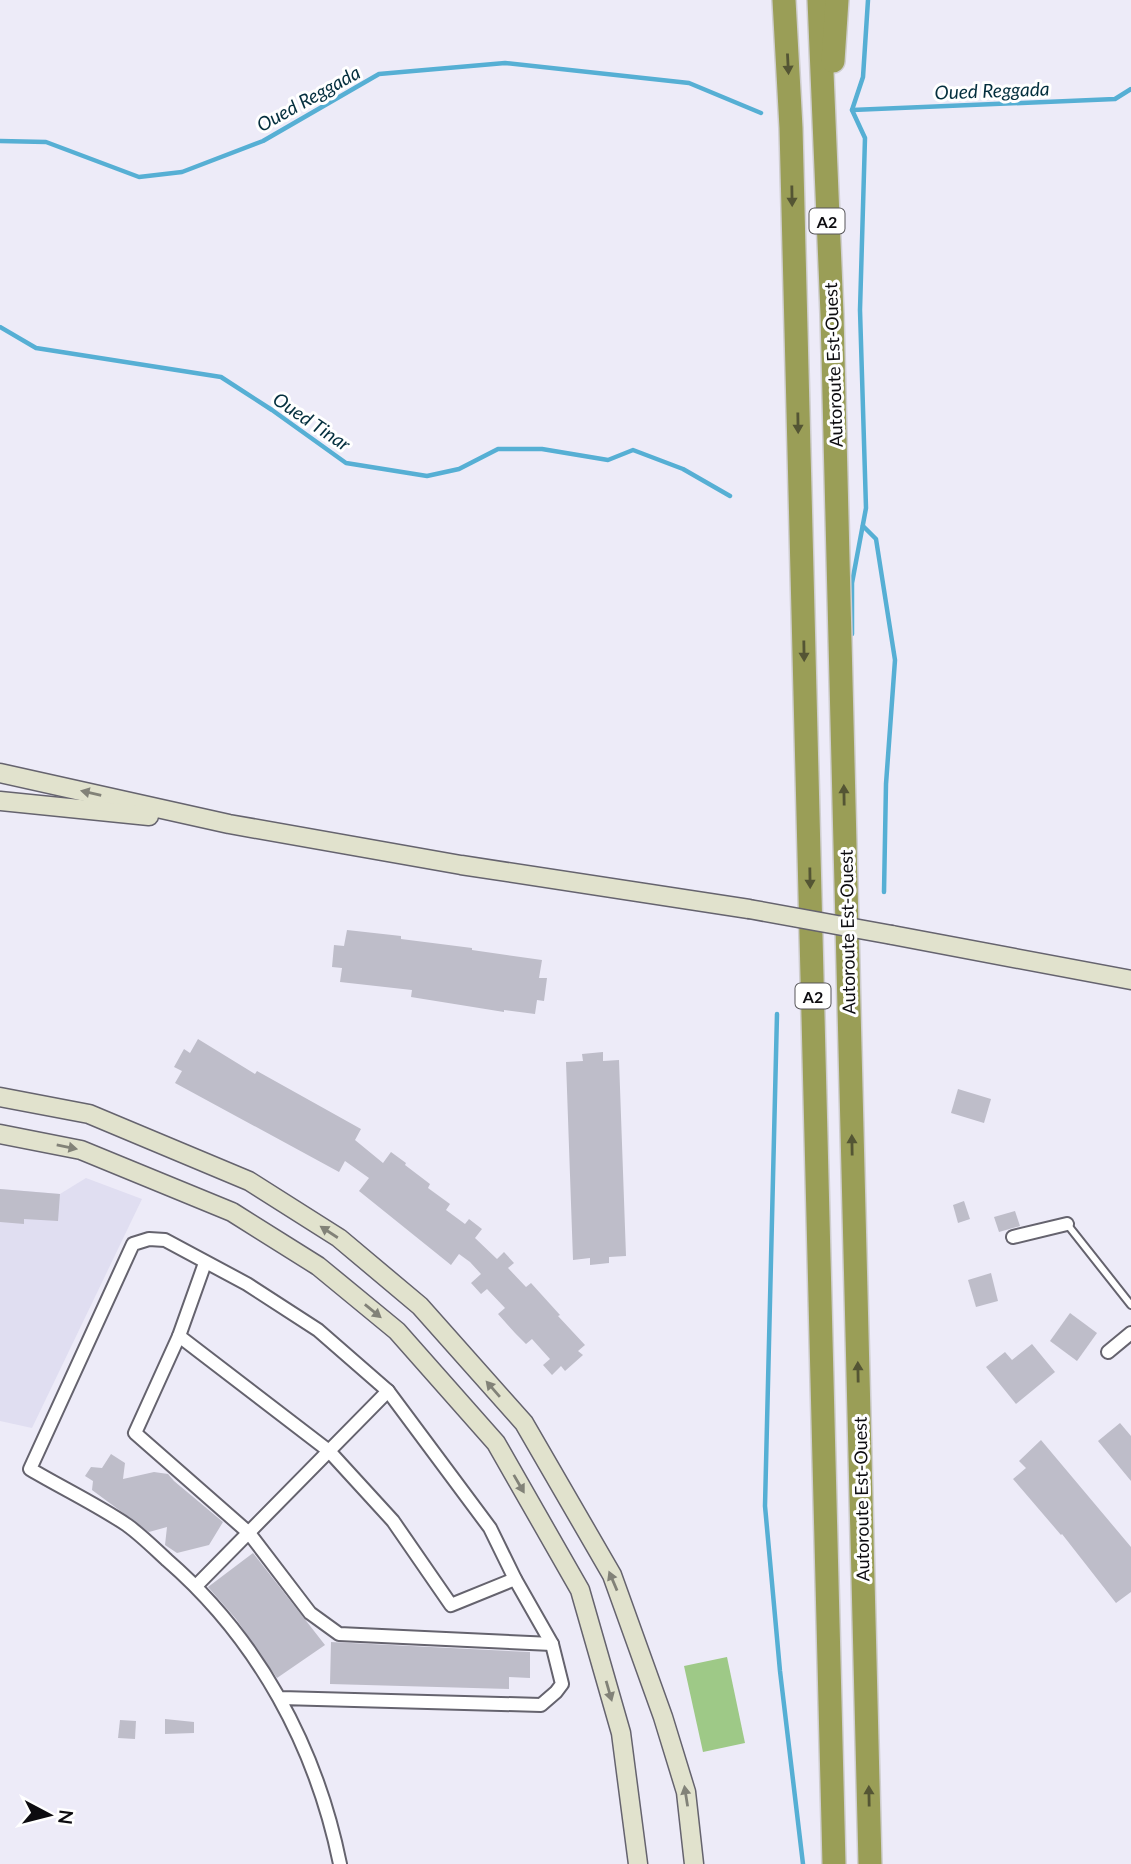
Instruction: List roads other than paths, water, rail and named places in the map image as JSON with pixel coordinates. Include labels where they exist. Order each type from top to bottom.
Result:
[{"type":"highway","name":"Autoroute Est-Ouest","points":[[785,0],[791,128],[834,1864]]},
{"type":"highway","name":"Autoroute Est-Ouest","points":[[819,0],[832,314],[870,1864]]},
{"type":"highway","points":[[823,127],[836,43],[837,0]]},
{"type":"main road","points":[[0,773],[229,824],[461,865],[749,909],[1131,980]]},
{"type":"main road","points":[[0,802],[229,824]]},
{"type":"main road","points":[[0,815],[38,804]]},
{"type":"main road","points":[[0,1097],[89,1114],[249,1181],[338,1238],[420,1306],[524,1423],[612,1575],[663,1717],[686,1792],[694,1864]]},
{"type":"main road","points":[[0,1133],[82,1150],[232,1212],[318,1266],[397,1331],[496,1443],[580,1590],[621,1733],[638,1864]]},
{"type":"street","points":[[1013,1237],[1067,1224]]},
{"type":"street","points":[[281,1698],[541,1705],[562,1684],[552,1644],[490,1528],[388,1391],[318,1330],[247,1284],[165,1240],[149,1239],[133,1244],[30,1469],[128,1526],[197,1585],[236,1630],[281,1698],[297,1729],[332,1825],[340,1864]]},
{"type":"street","points":[[205,1263],[178,1336],[135,1433],[249,1533],[310,1613],[339,1634],[552,1644]]},
{"type":"street","points":[[1108,1352],[1131,1333]]},
{"type":"street","points":[[178,1336],[329,1451],[393,1521],[451,1605],[515,1579]]},
{"type":"street","points":[[197,1585],[388,1391]]},
{"type":"lane","points":[[1067,1224],[1131,1305]]},
{"type":"waterway","points":[[852,634],[852,583],[866,508],[860,310],[865,138],[852,110],[863,77],[868,0]]},
{"type":"waterway","name":"Oued Reggada","points":[[0,141],[46,142],[139,177],[182,172],[263,141],[379,74],[505,63],[689,83],[761,113]]},
{"type":"waterway","name":"Oued Reggada","points":[[852,110],[1115,99],[1131,89]]},
{"type":"waterway","name":"Oued Tinar","points":[[0,327],[36,348],[221,377],[346,463],[427,476],[459,469],[498,449],[542,449],[608,460],[633,450],[683,469],[730,496]]},
{"type":"waterway","points":[[863,526],[876,539],[895,660],[886,784],[884,892]]},
{"type":"waterway","points":[[777,1014],[765,1506],[780,1671],[803,1864]]}]
